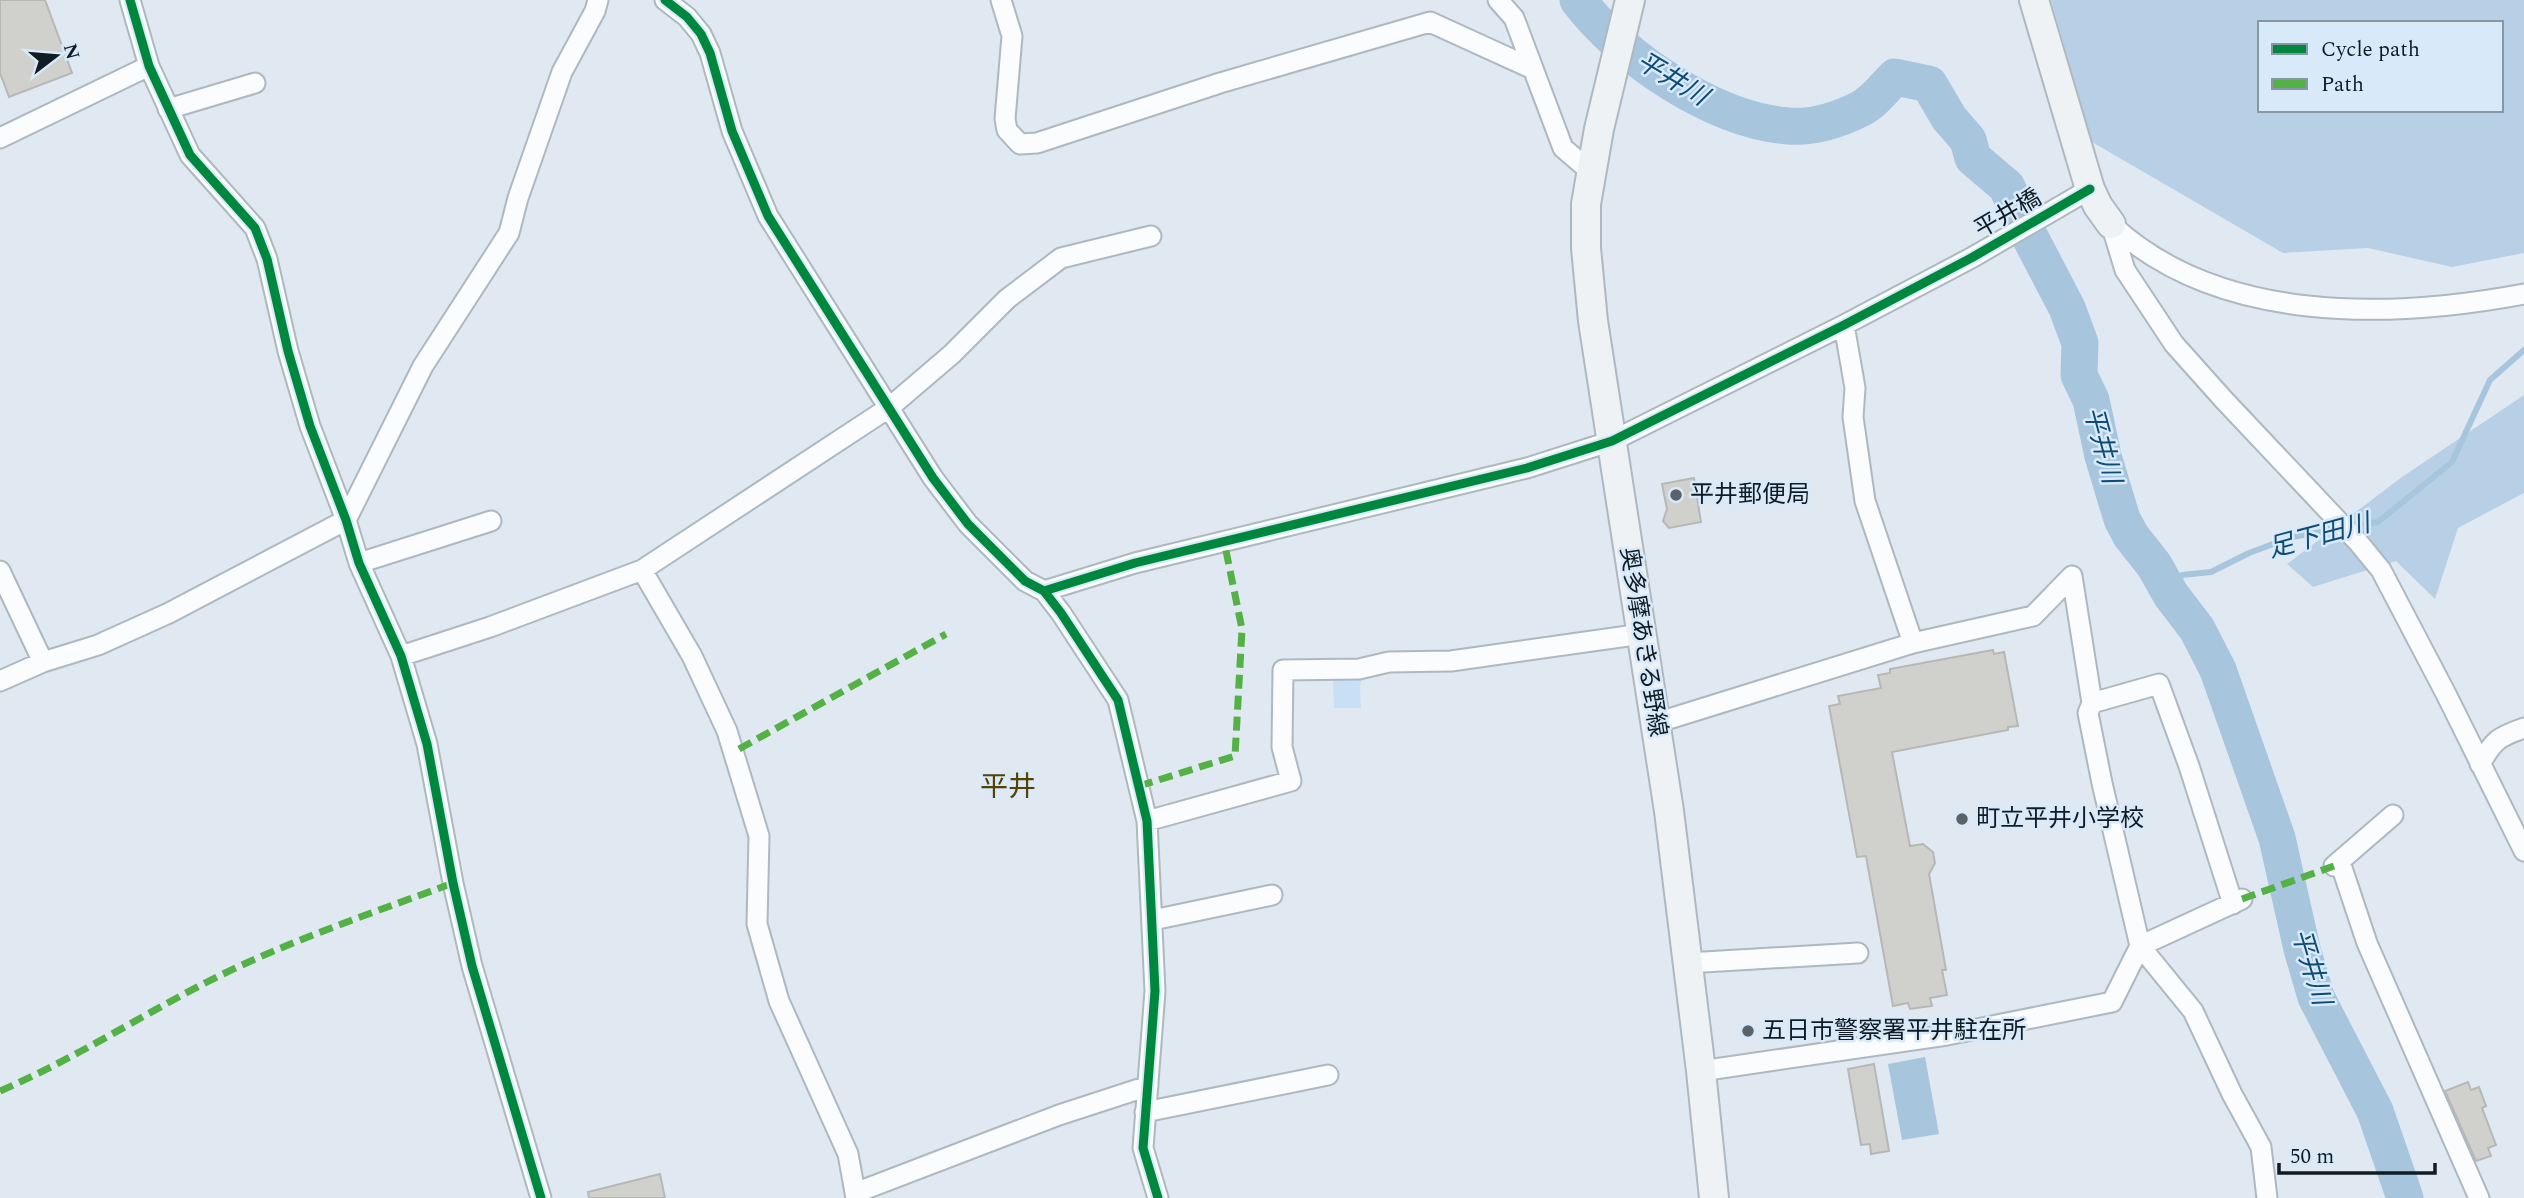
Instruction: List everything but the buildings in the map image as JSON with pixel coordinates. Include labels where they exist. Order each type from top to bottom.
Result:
[{"type":"main road","name":"奥多摩あきる野線","points":[[1630,0],[1590,171],[1586,204],[1590,290],[1669,810],[1714,1198]]},
{"type":"main road","points":[[2034,0],[2090,189],[2111,224]]},
{"type":"street","points":[[130,0],[149,66],[190,155],[255,228],[267,259],[291,362],[310,426],[346,520],[359,563],[401,656],[427,744],[453,883],[472,966],[541,1198]]},
{"type":"street","points":[[0,681],[43,662],[98,645],[169,613],[346,520],[423,366],[509,233],[518,198],[562,72],[595,11],[598,0]]},
{"type":"street","points":[[665,0],[687,17],[701,34],[710,53],[732,131],[768,216],[933,478],[968,524],[1025,581],[1044,591],[1118,700],[1147,821],[1155,991],[1143,1148],[1158,1198]]},
{"type":"street","points":[[1001,0],[1012,36],[1005,119],[1007,130],[1020,144],[1037,143],[1220,83],[1430,22],[1533,69]]},
{"type":"street","points":[[1498,0],[1514,18],[1563,149],[1590,171]]},
{"type":"street","points":[[0,138],[149,66]]},
{"type":"street","points":[[168,109],[255,83]]},
{"type":"street","name":"平井橋","points":[[1044,591],[1135,563],[1527,468],[1612,441],[1973,257],[2090,189]]},
{"type":"street","points":[[2111,224],[2132,244],[2174,268],[2239,292],[2281,302],[2323,308],[2377,310],[2473,303],[2524,294]]},
{"type":"street","points":[[2111,224],[2125,270],[2174,344],[2381,570],[2524,851]]},
{"type":"street","points":[[401,656],[490,627],[642,570],[890,407],[952,354],[1007,299],[1061,258],[1151,236]]},
{"type":"street","points":[[1844,325],[1855,388],[1853,417],[1865,501],[1913,643]]},
{"type":"street","points":[[359,563],[491,521]]},
{"type":"street","points":[[642,570],[692,656],[727,731],[759,836],[757,924],[779,1001],[848,1154],[855,1196],[1059,1115],[1148,1086]]},
{"type":"street","points":[[0,571],[43,662]]},
{"type":"street","points":[[1656,723],[1913,643],[2033,616],[2072,576],[2092,703],[2088,713],[2140,946],[2193,1011],[2232,1094],[2261,1147],[2267,1198]]},
{"type":"street","points":[[1147,821],[1291,781],[1282,747],[1283,670],[1359,669],[1389,662],[1451,661],[1642,634]]},
{"type":"street","points":[[1701,1071],[1947,1035],[2112,1002],[2140,946],[2237,902],[2159,684],[2092,703]]},
{"type":"street","points":[[2480,764],[2494,741],[2502,735],[2524,728]]},
{"type":"street","points":[[2393,815],[2337,864],[2367,943],[2479,1198]]},
{"type":"street","points":[[1153,920],[1272,895]]},
{"type":"street","points":[[1687,963],[1858,953]]},
{"type":"street","points":[[1145,1112],[1328,1075]]},
{"type":"shaded area","points":[[2051,0],[2524,0],[2524,253],[2452,267],[2368,248],[2283,253],[2092,142]]},
{"type":"shaded area","points":[[2524,395],[2524,493],[2458,528],[2435,599],[2396,561],[2313,587],[2287,564],[2402,477]]},
{"type":"shaded area","points":[[1333,677],[1362,677],[1361,708],[1334,708]]},
{"type":"shaded area","points":[[1925,1057],[1939,1134],[1902,1140],[1888,1064]]},
{"type":"waterway","name":"平井川","points":[[1578,0],[1597,22],[1644,64],[1700,99],[1759,121],[1788,126],[1816,124],[1843,117],[1865,106],[1895,77],[1929,84],[1949,118],[1968,140],[1973,158],[2007,187],[2019,216],[2067,308],[2080,343],[2079,375],[2091,400],[2103,456],[2122,519],[2171,595],[2197,629],[2218,670],[2277,838],[2302,949],[2316,997],[2375,1111],[2405,1198]]},
{"type":"waterway","name":"足下田川","points":[[2171,595],[2182,575],[2211,572],[2249,553],[2292,537],[2378,522],[2452,462],[2490,380],[2524,350]]},
{"type":"marked path","points":[[1139,786],[1235,756],[1242,629],[1224,541]]},
{"type":"marked path","points":[[739,749],[946,634]]},
{"type":"marked path","points":[[2242,899],[2334,866]]},
{"type":"marked path","points":[[0,1091],[267,954],[453,883]]},
{"type":"cycle path","points":[[130,0],[149,66],[190,155],[255,228],[267,259],[288,351],[310,426],[346,520],[359,563],[401,656],[427,744],[453,883],[472,966],[541,1198]]},
{"type":"cycle path","points":[[665,0],[687,17],[701,34],[710,53],[732,131],[768,216],[933,478],[968,524],[1025,581],[1044,591],[1118,700],[1147,821],[1155,991],[1143,1148],[1158,1198]]},
{"type":"cycle path","points":[[1044,591],[1135,563],[1527,468],[1612,441],[1973,257],[2090,189]]},
{"type":"place","name":"平井郵便局","points":[[1676,495]]},
{"type":"place","name":"町立平井小学校","points":[[1962,819]]},
{"type":"place","name":"五日市警察署平井駐在所","points":[[1748,1031]]},
{"type":"district","name":"平井","points":[[1008,787]]}]
